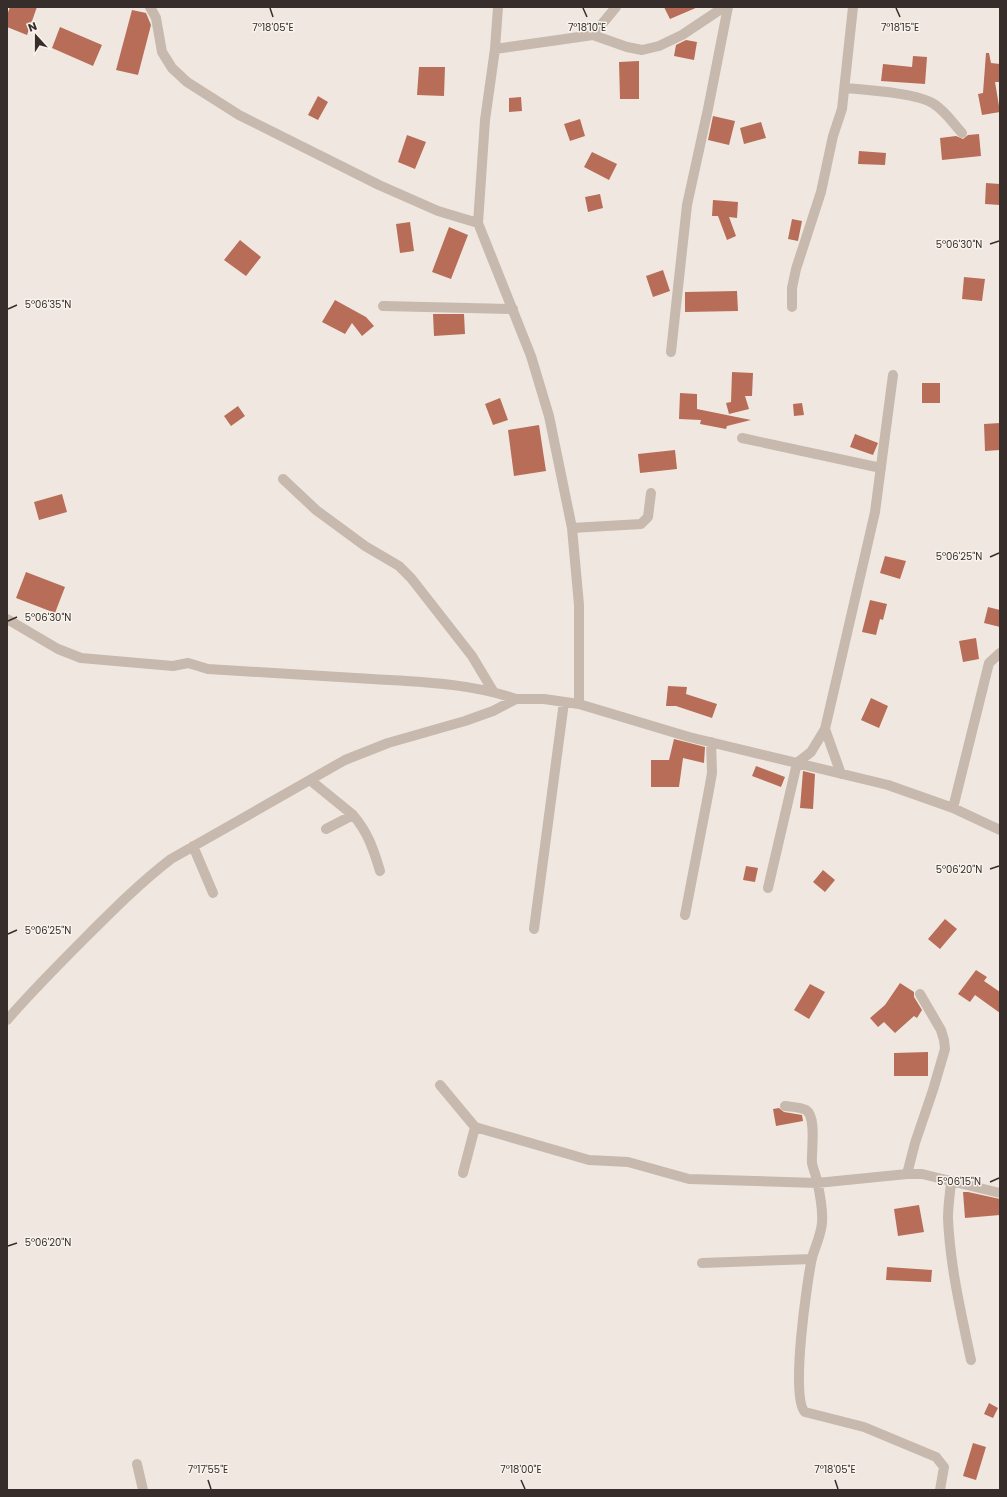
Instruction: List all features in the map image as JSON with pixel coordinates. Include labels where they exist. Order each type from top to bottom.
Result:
[{"type":"street","points":[[498,7],[495,48],[485,120],[478,223],[531,356],[549,416],[572,528],[579,604],[579,704]]},
{"type":"street","points":[[593,35],[616,7]]},
{"type":"street","points":[[495,48],[593,35],[627,47],[642,50],[659,46],[682,35],[724,7]]},
{"type":"street","points":[[671,352],[687,205],[728,7]]},
{"type":"street","points":[[792,307],[792,288],[796,269],[821,192],[833,136],[842,109],[853,7]]},
{"type":"street","points":[[151,8],[156,18],[162,52],[172,68],[186,82],[239,115],[379,185],[438,211],[478,223]]},
{"type":"street","points":[[844,88],[920,98],[933,103],[943,111],[962,133]]},
{"type":"street","points":[[383,306],[512,309]]},
{"type":"street","points":[[768,888],[797,763],[811,752],[825,730],[875,512],[893,375]]},
{"type":"street","points":[[742,438],[880,468]]},
{"type":"street","points":[[283,479],[322,514],[365,546],[399,566],[411,578],[472,656],[494,691]]},
{"type":"street","points":[[572,528],[641,524],[648,517],[652,493]]},
{"type":"street","points":[[7,619],[64,652],[94,660],[173,666],[188,663],[208,669],[395,680],[478,688],[494,691],[516,699],[544,699],[579,704],[711,742],[888,785],[953,808],[1000,830]]},
{"type":"street","points":[[953,808],[989,662],[1000,653]]},
{"type":"street","points":[[7,1020],[35,988],[120,903],[151,874],[171,859],[345,760],[388,743],[465,721],[493,711],[516,699]]},
{"type":"street","points":[[534,929],[564,702]]},
{"type":"street","points":[[825,730],[841,774]]},
{"type":"street","points":[[685,915],[712,773],[711,742]]},
{"type":"street","points":[[310,780],[354,815],[371,842],[380,871]]},
{"type":"street","points":[[326,829],[354,815]]},
{"type":"street","points":[[193,846],[213,893]]},
{"type":"street","points":[[907,1174],[915,1143],[945,1049],[941,1030],[920,994]]},
{"type":"street","points":[[440,1085],[475,1127],[589,1160],[628,1162],[689,1179],[818,1183],[907,1174],[922,1174],[1000,1193]]},
{"type":"street","points":[[785,1106],[802,1108],[811,1116],[813,1129],[812,1163],[818,1183],[822,1216],[822,1226],[812,1259],[803,1317],[800,1357],[800,1387],[801,1404],[803,1410],[864,1427],[936,1457],[944,1467],[940,1490]]},
{"type":"street","points":[[463,1173],[475,1127]]},
{"type":"street","points":[[951,1182],[948,1217],[952,1260],[961,1315],[971,1360]]},
{"type":"street","points":[[702,1263],[812,1259]]},
{"type":"street","points":[[137,1464],[143,1490]]},
{"type":"building","points":[[10,7],[37,7],[27,35],[7,27],[7,15]]},
{"type":"building","points":[[664,7],[698,7],[670,19]]},
{"type":"building","points":[[132,10],[146,13],[151,25],[138,75],[116,70]]},
{"type":"building","points":[[60,27],[102,45],[93,66],[52,48]]},
{"type":"building","points":[[686,40],[697,42],[694,60],[674,56],[676,45]]},
{"type":"building","points":[[986,53],[989,53],[991,63],[1000,64],[1000,82],[995,82],[1000,112],[982,115],[978,94],[983,93]]},
{"type":"building","points":[[913,56],[927,57],[925,84],[881,81],[883,64],[912,67]]},
{"type":"building","points":[[639,61],[639,99],[620,99],[619,62]]},
{"type":"building","points":[[419,67],[445,67],[444,96],[417,95]]},
{"type":"building","points":[[318,96],[328,102],[318,120],[308,115]]},
{"type":"building","points":[[521,97],[522,111],[509,112],[509,98]]},
{"type":"building","points":[[713,116],[735,121],[729,145],[708,140]]},
{"type":"building","points":[[580,119],[585,136],[570,141],[564,124]]},
{"type":"building","points":[[761,122],[766,138],[744,144],[740,128]]},
{"type":"building","points":[[979,134],[981,156],[942,160],[940,138],[956,136],[963,139],[968,135]]},
{"type":"building","points":[[407,135],[426,142],[415,169],[398,162]]},
{"type":"building","points":[[859,151],[886,153],[885,165],[858,164]]},
{"type":"building","points":[[592,152],[617,164],[609,180],[584,167]]},
{"type":"building","points":[[986,183],[1000,184],[1000,205],[985,204]]},
{"type":"building","points":[[600,194],[603,208],[588,212],[585,197]]},
{"type":"building","points":[[713,200],[738,202],[737,218],[729,217],[736,236],[727,240],[718,216],[712,216]]},
{"type":"building","points":[[792,219],[802,221],[798,241],[788,239]]},
{"type":"building","points":[[410,222],[414,251],[400,253],[396,224]]},
{"type":"building","points":[[449,227],[468,235],[451,279],[432,272]]},
{"type":"building","points":[[240,240],[261,257],[246,276],[224,260]]},
{"type":"building","points":[[663,270],[670,291],[653,297],[646,276]]},
{"type":"building","points":[[964,277],[985,279],[982,301],[962,299]]},
{"type":"building","points":[[737,291],[738,311],[685,312],[685,292]]},
{"type":"building","points":[[335,300],[366,317],[374,326],[362,336],[352,323],[345,334],[322,322]]},
{"type":"building","points":[[433,314],[464,314],[465,334],[434,336]]},
{"type":"building","points":[[732,372],[753,373],[752,396],[745,396],[749,409],[729,414],[726,403],[731,402]]},
{"type":"building","points":[[922,383],[940,383],[940,403],[922,403]]},
{"type":"building","points":[[680,393],[697,394],[697,409],[751,420],[727,426],[726,429],[700,424],[701,420],[679,419]]},
{"type":"building","points":[[500,398],[508,420],[493,425],[485,404]]},
{"type":"building","points":[[802,403],[804,415],[794,416],[793,404]]},
{"type":"building","points":[[238,406],[245,416],[231,426],[224,416]]},
{"type":"building","points":[[1000,423],[1000,450],[985,451],[984,424]]},
{"type":"building","points":[[539,425],[546,471],[514,476],[508,430]]},
{"type":"building","points":[[855,434],[878,443],[873,455],[850,447]]},
{"type":"building","points":[[675,450],[677,469],[640,473],[638,454]]},
{"type":"building","points":[[62,494],[67,512],[39,520],[34,502]]},
{"type":"building","points":[[885,556],[906,561],[900,579],[880,573]]},
{"type":"building","points":[[26,572],[65,587],[55,613],[16,598]]},
{"type":"building","points":[[870,600],[887,604],[883,620],[880,619],[876,635],[862,632]]},
{"type":"building","points":[[988,607],[1000,610],[1000,627],[984,623]]},
{"type":"building","points":[[976,638],[979,659],[963,662],[959,641]]},
{"type":"building","points":[[668,686],[687,687],[686,694],[717,704],[712,718],[676,706],[666,706]]},
{"type":"building","points":[[871,698],[888,706],[879,728],[861,720]]},
{"type":"building","points":[[674,739],[705,747],[704,763],[683,758],[679,787],[651,787],[651,760],[669,760]]},
{"type":"building","points":[[756,766],[785,777],[781,787],[752,776]]},
{"type":"building","points":[[803,771],[815,774],[813,809],[800,808]]},
{"type":"building","points":[[746,866],[758,868],[755,882],[743,880]]},
{"type":"building","points":[[823,870],[835,880],[825,892],[813,882]]},
{"type":"building","points":[[945,919],[957,929],[940,949],[928,939]]},
{"type":"building","points":[[976,970],[987,977],[984,981],[1000,992],[1000,1013],[975,995],[970,1002],[958,994]]},
{"type":"building","points":[[900,983],[914,992],[914,997],[922,1010],[917,1018],[914,1016],[895,1033],[884,1022],[878,1027],[870,1018],[885,1005]]},
{"type":"building","points":[[810,984],[825,992],[809,1019],[794,1010]]},
{"type":"building","points":[[928,1052],[928,1076],[894,1076],[894,1053]]},
{"type":"building","points":[[779,1108],[784,1112],[802,1115],[803,1121],[776,1126],[773,1109]]},
{"type":"building","points":[[963,1192],[1000,1199],[1000,1215],[965,1218]]},
{"type":"building","points":[[919,1205],[924,1232],[898,1236],[894,1209]]},
{"type":"building","points":[[887,1267],[932,1270],[931,1282],[886,1280]]},
{"type":"building","points":[[989,1403],[998,1408],[993,1418],[984,1414]]},
{"type":"building","points":[[973,1443],[986,1447],[976,1480],[963,1476]]}]
